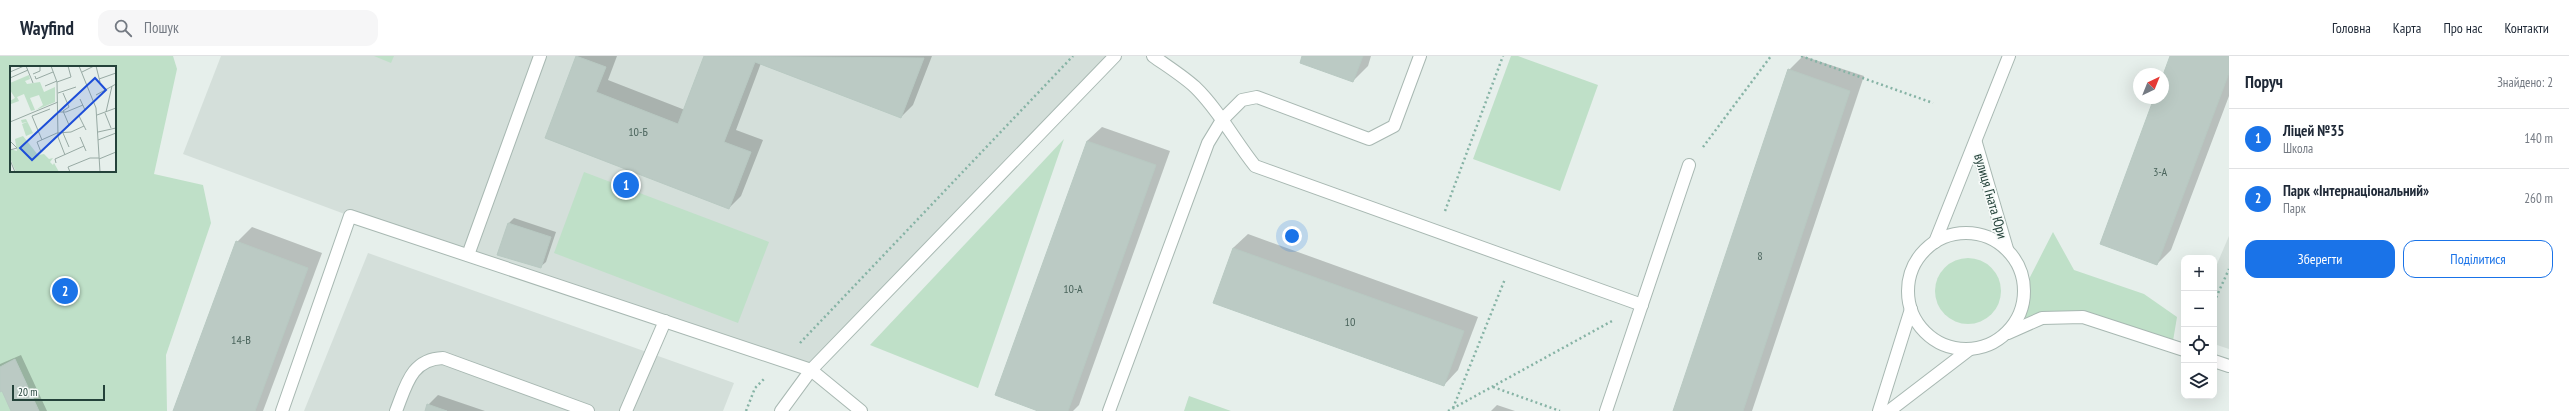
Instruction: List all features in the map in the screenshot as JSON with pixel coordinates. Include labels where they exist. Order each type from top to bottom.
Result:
[{"type":"street","points":[[468,256],[540,56]]},
{"type":"street","points":[[781,411],[811,370],[1115,56]]},
{"type":"street","points":[[1153,56],[1194,86],[1213,107],[1255,166],[1642,304]]},
{"type":"street","points":[[1109,411],[1208,143],[1222,120],[1242,100],[1257,97],[1368,139],[1394,126],[1420,56]]},
{"type":"street","name":"вулиця Гната Юри","points":[[1935,242],[1976,143],[2009,56]]},
{"type":"street","name":"вулиця Гната Юри","points":[[1976,143],[2007,249]]},
{"type":"street","points":[[1606,411],[1689,165]]},
{"type":"street","points":[[282,411],[350,216],[811,370],[861,411]]},
{"type":"street","points":[[2005,334],[2017,319],[2024,301],[2024,282],[2018,264],[2007,249],[1990,238],[1972,233],[1953,234],[1935,242],[1921,254],[1912,271],[1908,290],[1911,309],[1920,326],[1934,339],[1952,347],[1970,349],[1989,344],[2005,334],[2042,318],[2083,317],[2181,349]]},
{"type":"street","points":[[1879,411],[1911,309]]},
{"type":"street","points":[[626,411],[665,321]]},
{"type":"street","points":[[1889,411],[1970,349]]},
{"type":"street","points":[[396,411],[409,379],[418,367],[430,359],[443,358],[588,411]]},
{"type":"street","points":[[2217,362],[2229,366]]},
{"type":"path","points":[[746,411],[755,388],[783,361],[1073,56]]},
{"type":"path","points":[[1437,231],[1503,56]]},
{"type":"path","points":[[1689,165],[1771,56]]},
{"type":"path","points":[[1801,56],[1933,103]]},
{"type":"path","points":[[1453,408],[1513,258]]},
{"type":"path","points":[[2217,295],[2229,269]]},
{"type":"path","points":[[1448,411],[1642,304]]},
{"type":"path","points":[[1493,387],[1560,411]]},
{"type":"shaded area","points":[[221,56],[1109,56],[811,370],[350,216],[183,154]]},
{"type":"shaded area","points":[[2229,236],[2229,349],[2217,345],[2217,264]]},
{"type":"shaded area","points":[[368,253],[734,383],[723,411],[304,411]]},
{"type":"green space","points":[[0,56],[173,56],[177,69],[154,174],[203,185],[211,223],[166,355],[167,411],[0,411]]},
{"type":"green space","points":[[374,56],[394,56],[391,63]]},
{"type":"green space","points":[[1511,56],[1518,56],[1598,85],[1560,191],[1473,159]]},
{"type":"green space","points":[[1064,139],[978,388],[870,345]]},
{"type":"green space","points":[[584,172],[769,242],[738,323],[554,253]]},
{"type":"green space","points":[[2053,232],[2074,270],[2144,294],[2177,317],[2173,341],[2085,313],[2018,323],[2028,299],[2029,279]]},
{"type":"green space","points":[[1968,258],[1981,261],[1991,268],[1998,278],[2001,291],[1998,304],[1991,314],[1981,321],[1968,324],[1955,321],[1945,314],[1938,304],[1935,291],[1938,278],[1945,268],[1955,261]]},
{"type":"green space","points":[[1189,396],[1231,411],[1184,411]]},
{"type":"building","points":[[576,56],[606,67],[596,92],[678,124],[704,56],[924,58],[901,118],[755,62],[724,142],[751,152],[729,209],[545,138]]},
{"type":"building","points":[[1302,56],[1363,56],[1353,82],[1300,63]]},
{"type":"building","points":[[2170,56],[2229,56],[2229,73],[2157,265],[2100,244],[2152,104],[2169,104],[2169,68],[2166,68]]},
{"type":"building","points":[[1788,69],[1850,91],[1743,411],[1673,411]]},
{"type":"building","points":[[1087,141],[1156,165],[1068,411],[1038,411],[995,395]]},
{"type":"building","points":[[508,223],[551,237],[541,268],[497,255]]},
{"type":"building","points":[[236,241],[308,268],[255,411],[173,411]]},
{"type":"building","points":[[1233,248],[1464,331],[1444,386],[1213,303]]},
{"type":"building","points":[[15,359],[39,411],[11,411],[2,391],[0,392],[0,367]]},
{"type":"building","points":[[427,404],[447,411],[425,411]]},
{"type":"place","name":"Ліцей №35","points":[[626,185]]},
{"type":"place","name":"Парк «Інтернаціональний»","points":[[65,291]]}]
